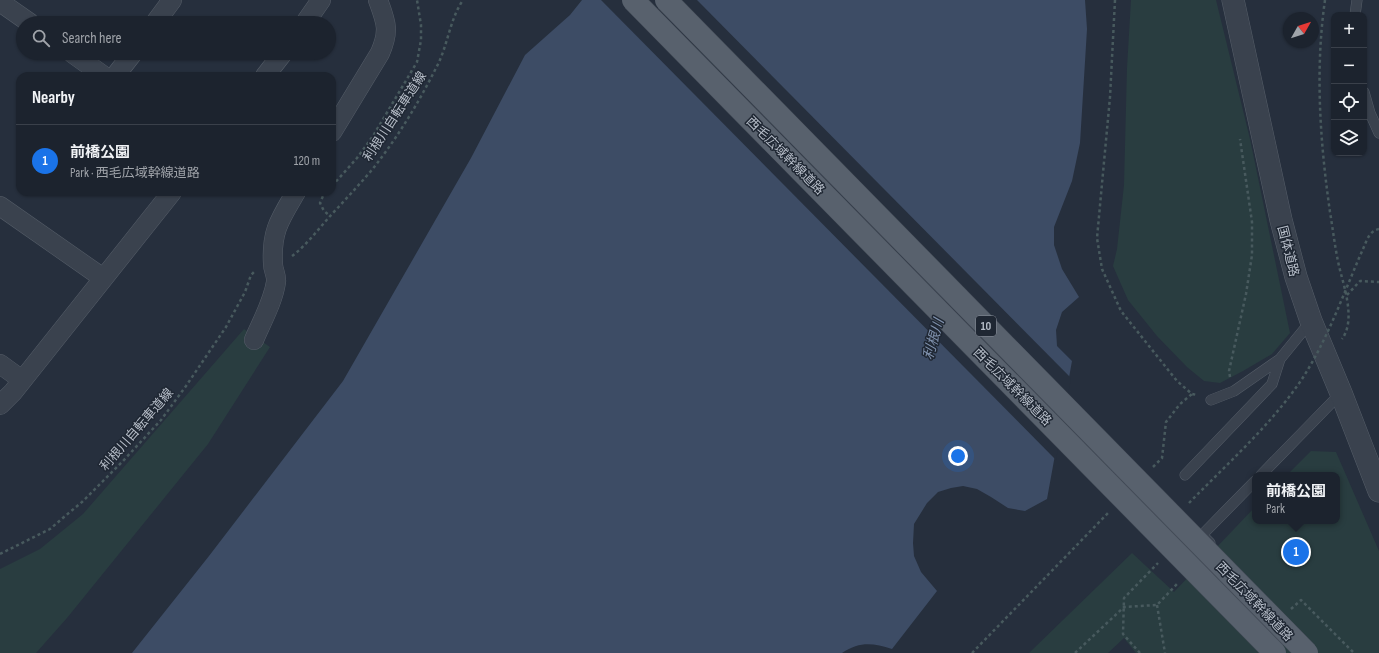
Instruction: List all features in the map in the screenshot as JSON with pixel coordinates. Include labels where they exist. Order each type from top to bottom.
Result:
[{"type":"main road","name":"西毛広域幹線道路","points":[[633,0],[1275,653]]},
{"type":"main road","name":"西毛広域幹線道路","points":[[666,0],[1310,650]]},
{"type":"street","points":[[160,16],[172,0]]},
{"type":"street","points":[[310,16],[321,0]]},
{"type":"street","points":[[336,125],[380,52],[385,40],[386,28],[378,0]]},
{"type":"street","name":"国体道路","points":[[1233,0],[1296,277],[1310,321],[1341,393],[1379,491]]},
{"type":"street","points":[[0,2],[20,16]]},
{"type":"street","points":[[82,60],[98,72]]},
{"type":"street","points":[[119,72],[128,60]]},
{"type":"street","points":[[268,72],[278,60]]},
{"type":"street","points":[[0,405],[13,392],[169,196]]},
{"type":"street","points":[[254,340],[272,299],[276,280],[273,265],[274,235],[280,220],[294,196]]},
{"type":"street","points":[[0,206],[103,278]]},
{"type":"street","points":[[0,364],[22,380]]},
{"type":"lane","points":[[1356,12],[1357,0]]},
{"type":"lane","points":[[1367,102],[1379,133]]},
{"type":"lane","points":[[1211,400],[1234,391],[1280,360],[1310,321]]},
{"type":"lane","points":[[1185,475],[1272,384],[1280,360]]},
{"type":"lane","points":[[1264,472],[1341,393]]},
{"type":"lane","points":[[1252,484],[1202,535],[1310,650]]},
{"type":"path","points":[[336,182],[357,158],[373,136],[417,62],[421,40],[421,25],[417,0]]},
{"type":"path","name":"利根川自転車道線","points":[[289,258],[304,244],[371,171],[403,126],[437,66],[444,50],[451,23],[463,0]]},
{"type":"path","points":[[1115,0],[1110,97],[1098,238],[1102,268],[1121,311],[1177,381],[1192,394],[1211,400]]},
{"type":"path","points":[[1325,0],[1319,89],[1323,153],[1334,237],[1339,266],[1347,295],[1348,316],[1346,333],[1340,342]]},
{"type":"path","points":[[1234,391],[1229,371],[1246,294],[1252,255],[1252,222],[1240,137]]},
{"type":"path","points":[[323,196],[320,203],[324,211],[330,216]]},
{"type":"path","points":[[1186,506],[1272,418],[1299,383],[1316,356],[1369,235],[1373,230],[1379,229]]},
{"type":"path","name":"利根川自転車道線","points":[[0,554],[50,528],[64,517],[82,502],[161,420],[226,327],[245,292],[252,275],[258,268]]},
{"type":"path","points":[[1347,295],[1360,281],[1379,282]]},
{"type":"path","points":[[1151,469],[1162,458],[1166,422],[1180,404],[1192,394]]},
{"type":"path","points":[[972,653],[1113,508]]},
{"type":"path","points":[[1140,653],[1123,634],[1124,598],[1160,561]]},
{"type":"path","points":[[1290,611],[1301,600],[1354,653]]},
{"type":"path","points":[[1075,653],[1124,607],[1157,605],[1165,653]]},
{"type":"green space","points":[[1131,0],[1216,0],[1250,139],[1290,333],[1272,354],[1220,383],[1204,381],[1187,367],[1157,336],[1128,300],[1113,266],[1117,249],[1124,185],[1127,68]]},
{"type":"green space","points":[[244,329],[270,347],[208,444],[67,618],[36,653],[0,653],[0,569],[40,549],[83,514]]},
{"type":"green space","points":[[1311,451],[1336,452],[1379,551],[1379,653],[1136,653],[1124,638],[1108,653],[1029,653],[1132,553],[1174,592],[1252,510],[1252,524],[1340,524],[1340,472],[1290,472]]},
{"type":"water","name":"利根川","points":[[582,0],[1085,0],[1087,29],[1080,143],[1072,181],[1054,227],[1054,245],[1062,269],[1079,297],[1062,312],[1056,330],[1057,346],[1072,361],[1047,499],[1025,511],[1008,508],[977,489],[963,486],[938,492],[927,503],[914,524],[913,543],[914,556],[921,572],[937,591],[892,649],[879,645],[867,644],[855,646],[842,653],[132,653],[209,556],[343,381],[471,158],[525,55],[570,15]]},
{"type":"pier","points":[[601,0],[697,0],[1071,378],[1056,460]]},
{"type":"place","name":"前橋公園","points":[[1296,552]]}]
